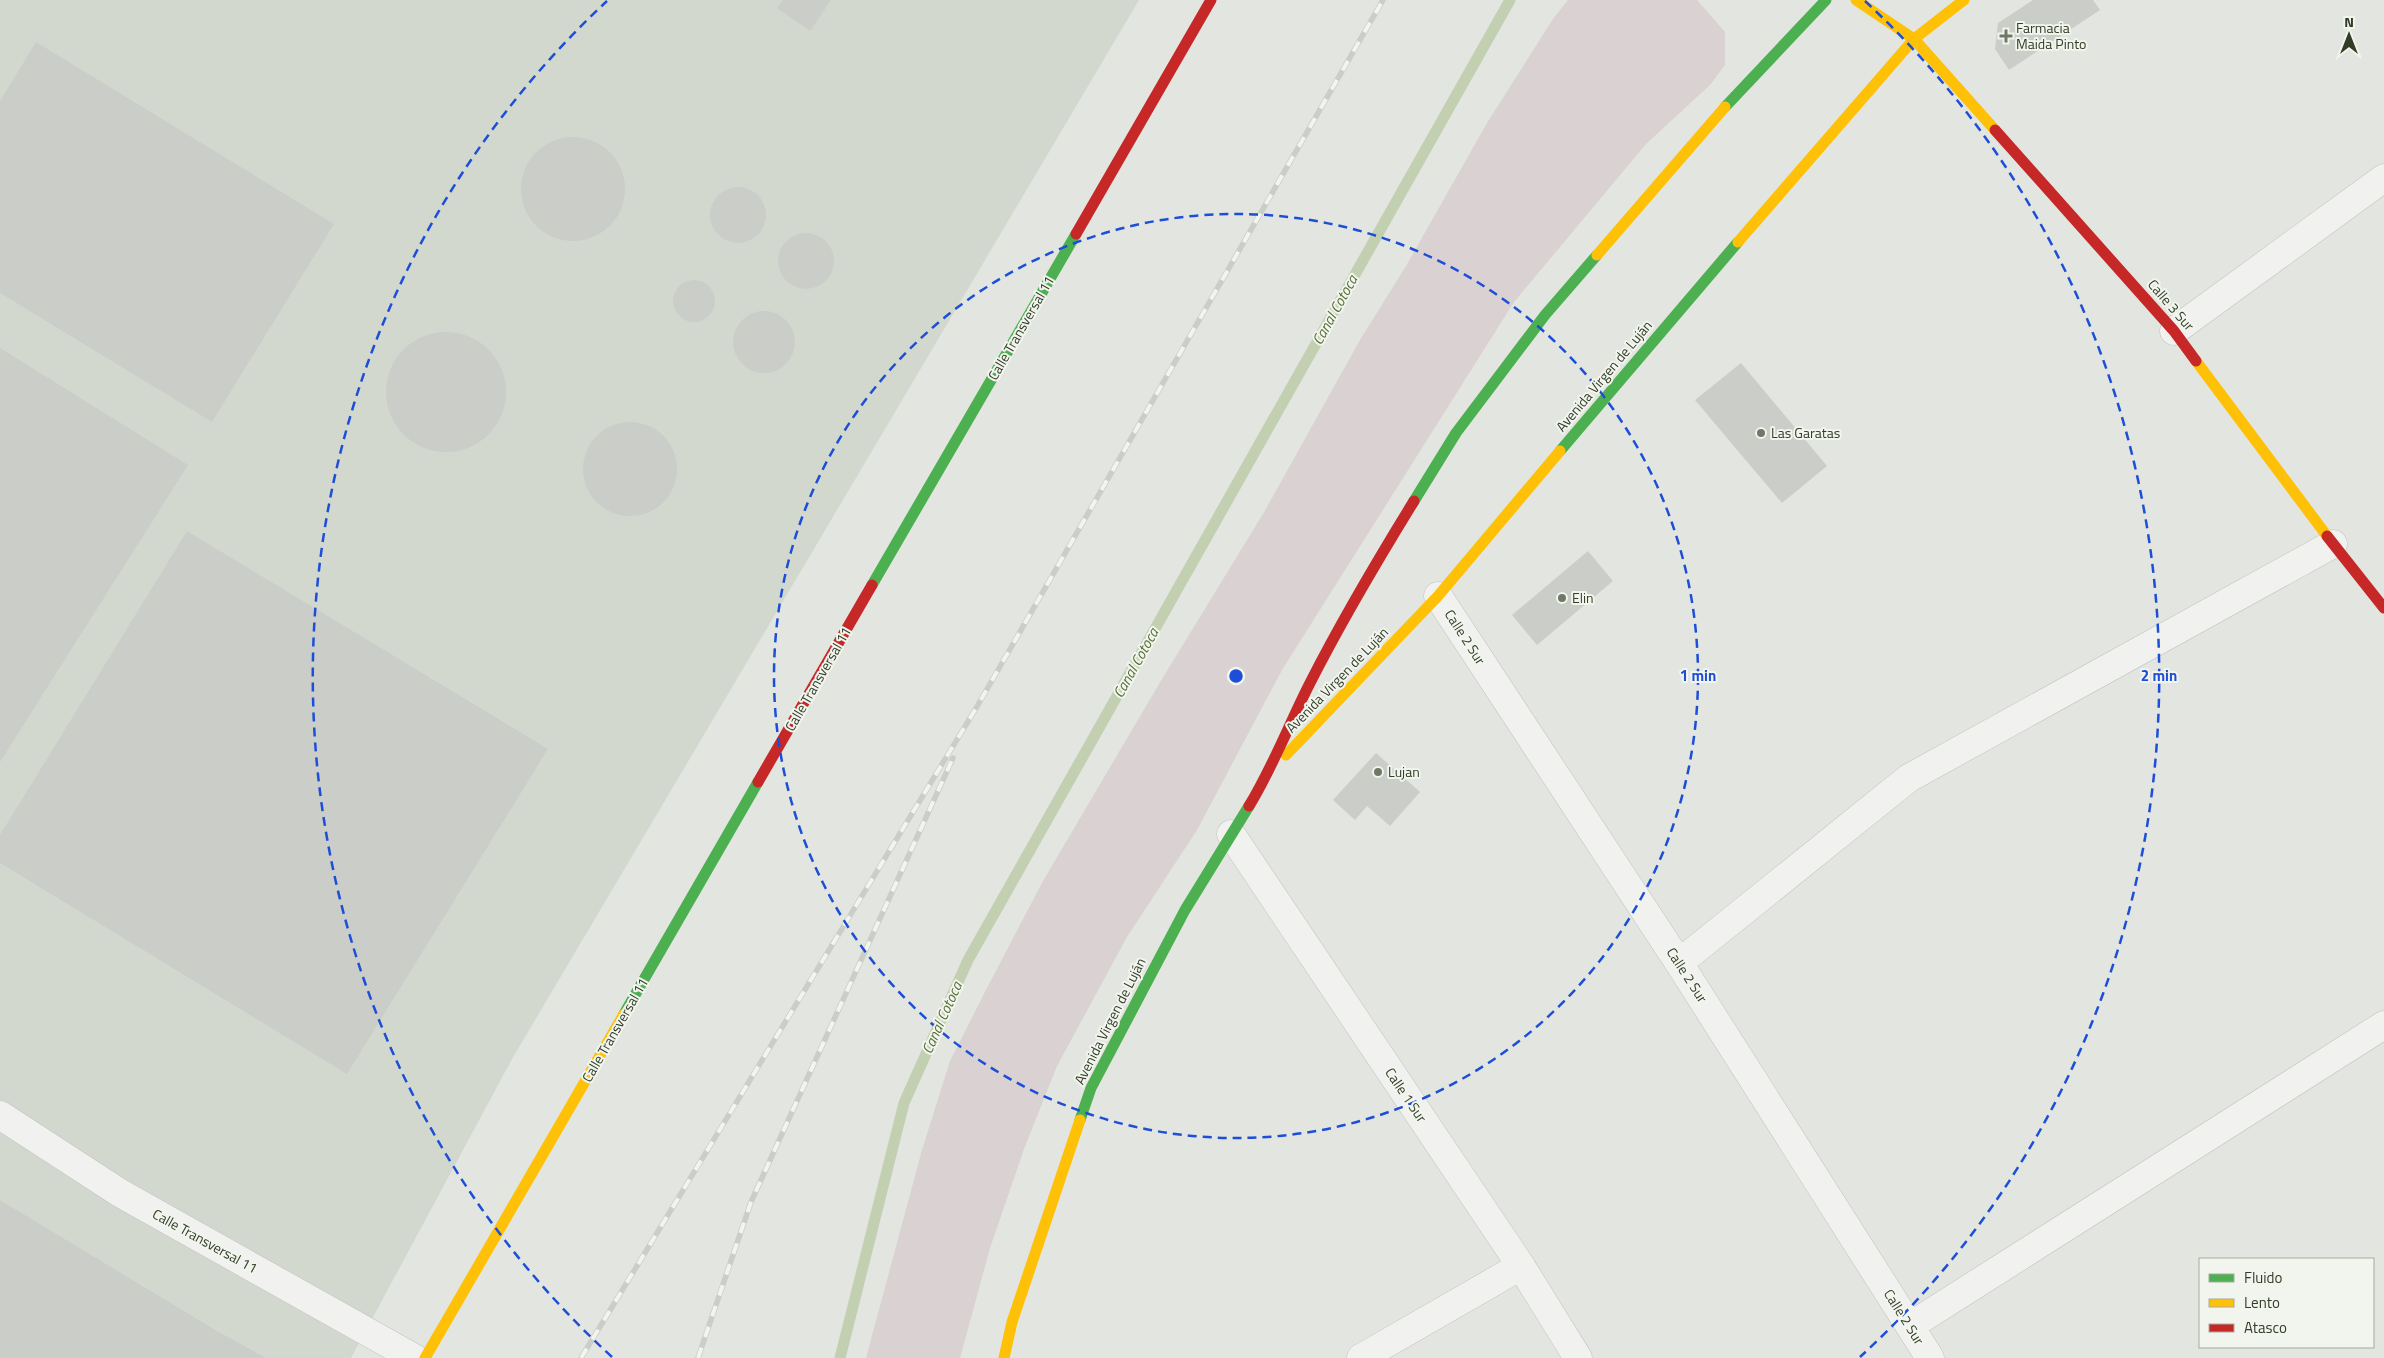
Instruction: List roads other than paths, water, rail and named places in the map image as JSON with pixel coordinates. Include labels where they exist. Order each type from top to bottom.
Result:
[{"type":"main road","name":"Calle Transversal 11","points":[[425,1358],[1211,0]]},
{"type":"main road","name":"Avenida Virgen de Luján","points":[[1004,1358],[1012,1322],[1091,1088],[1185,910],[1268,775],[1309,685],[1352,602],[1456,433],[1545,315],[1742,87],[1826,0]]},
{"type":"main road","name":"Calle 3 Sur","points":[[1856,0],[1914,39],[2174,331],[2333,544],[2384,608]]},
{"type":"main road","name":"Avenida Virgen de Luján","points":[[1268,775],[1330,707],[1438,596],[1646,349],[1914,39],[1964,0]]},
{"type":"street","points":[[2174,331],[2384,178]]},
{"type":"street","points":[[1679,963],[1909,778],[2333,544]]},
{"type":"street","name":"Calle 2 Sur","points":[[1438,596],[1679,963],[1930,1358]]},
{"type":"street","name":"Calle 1 Sur","points":[[1231,834],[1521,1266],[1578,1358]]},
{"type":"street","points":[[1910,1326],[2384,1025]]},
{"type":"street","name":"Calle Transversal 11","points":[[0,1115],[120,1193],[414,1358]]},
{"type":"street","points":[[1361,1358],[1521,1266]]},
{"type":"waterway","name":"Canal Cotoca","points":[[840,1358],[904,1103],[968,960],[1510,0]]},
{"type":"railway","points":[[581,1358],[975,710],[1383,0]]},
{"type":"railway","points":[[698,1358],[751,1202],[953,758]]},
{"type":"place","name":"Farmacia Maida Pinto","points":[[2006,36]]},
{"type":"place","name":"Las Garatas","points":[[1761,433]]},
{"type":"place","name":"Elin","points":[[1562,598]]},
{"type":"place","name":"Lujan","points":[[1378,772]]}]
